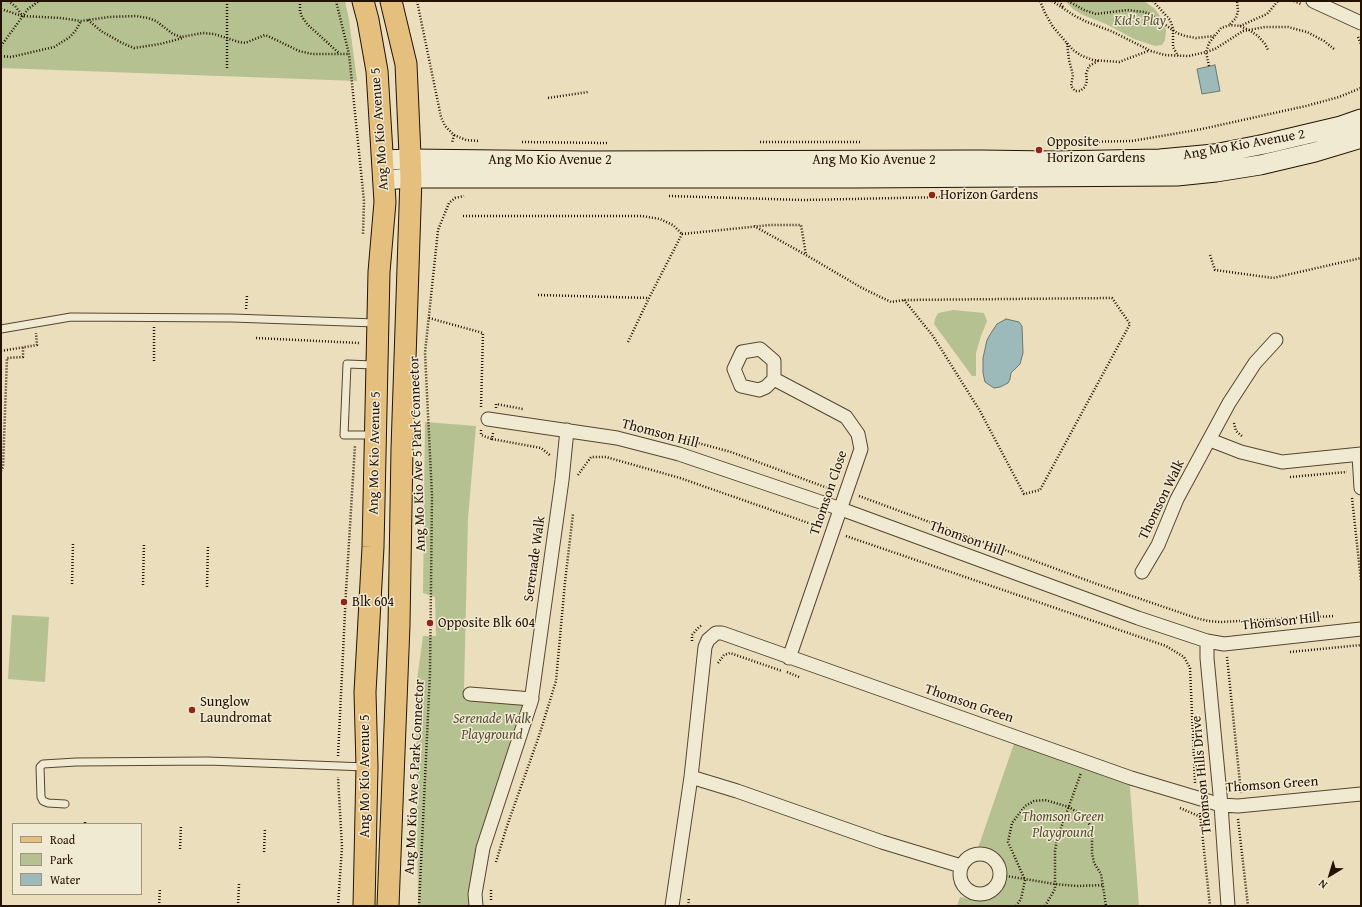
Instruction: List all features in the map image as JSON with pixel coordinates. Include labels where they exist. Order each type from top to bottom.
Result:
[{"type":"main road","name":"Ang Mo Kio Avenue 5","points":[[363,1],[377,71],[385,202],[379,272],[369,323],[366,435],[373,547],[365,692],[366,767],[364,906]]},
{"type":"main road","name":"Ang Mo Kio Avenue 5","points":[[388,906],[399,632],[402,449],[411,168],[406,64],[391,1]]},
{"type":"main road","name":"Ang Mo Kio Avenue 2","points":[[383,170],[411,168],[584,170],[681,169],[1160,159],[1214,154],[1265,144],[1341,126],[1361,124]]},
{"type":"street","points":[[1313,1],[1361,23]]},
{"type":"street","name":"Thomson Walk","points":[[1142,572],[1158,545],[1177,499],[1229,403],[1255,362],[1276,340]]},
{"type":"street","name":"Thomson Close","points":[[774,379],[846,416],[858,434],[861,449],[789,658]]},
{"type":"street","points":[[486,419],[566,430]]},
{"type":"street","name":"Thomson Hill","points":[[566,430],[617,438],[679,454],[841,509],[1138,618],[1207,641],[1224,644],[1361,629]]},
{"type":"street","name":"Serenade Walk","points":[[476,906],[475,894],[483,848],[532,699],[562,480],[566,430]]},
{"type":"street","points":[[1210,440],[1242,452],[1282,462],[1360,455],[1356,491]]},
{"type":"street","name":"Thomson Green","points":[[672,906],[690,777],[705,647],[711,636],[716,633],[722,633],[1131,778],[1221,805],[1238,806],[1361,794]]},
{"type":"street","name":"Thomson Hills Drive","points":[[1207,641],[1206,658],[1221,805],[1228,906]]},
{"type":"street","points":[[470,694],[532,699]]},
{"type":"street","points":[[690,777],[882,842],[961,866]]},
{"type":"street","points":[[978,854],[985,855],[996,862],[1000,869],[998,883],[989,893],[982,895],[968,891],[960,880],[959,873],[961,866],[970,856],[978,854]]},
{"type":"lane","points":[[1,329],[71,317],[232,318],[369,323]]},
{"type":"lane","points":[[366,435],[344,435],[344,427],[347,364],[368,365]]},
{"type":"lane","points":[[65,804],[48,803],[43,801],[41,797],[40,767],[43,764],[76,762],[208,761],[366,767]]},
{"type":"path","points":[[8,1],[15,6],[22,16]]},
{"type":"path","points":[[1,46],[22,16],[38,1]]},
{"type":"path","points":[[227,1],[227,68]]},
{"type":"path","points":[[300,1],[302,18],[339,53]]},
{"type":"path","points":[[336,1],[349,54],[364,201],[363,240]]},
{"type":"path","points":[[417,1],[441,117],[445,126],[453,137],[483,142]]},
{"type":"path","points":[[1040,1],[1048,21],[1073,50],[1082,56],[1098,60],[1119,62],[1144,52],[1151,51]]},
{"type":"path","points":[[1052,1],[1064,10],[1081,19],[1111,31],[1151,51],[1178,56],[1189,56],[1215,49],[1239,34],[1249,30],[1277,27],[1299,30],[1316,36],[1334,49]]},
{"type":"path","points":[[1059,1],[1064,10]]},
{"type":"path","points":[[1068,1],[1084,10],[1096,14],[1127,10],[1144,12],[1178,33],[1186,36],[1196,38],[1214,36]]},
{"type":"path","points":[[1153,1],[1170,20],[1173,28],[1173,47],[1178,56]]},
{"type":"path","points":[[1230,25],[1236,18],[1238,11],[1237,1]]},
{"type":"path","points":[[1240,26],[1267,14],[1278,1]]},
{"type":"path","points":[[1,9],[22,16],[81,21],[109,17],[136,16],[156,21],[178,36],[185,37]]},
{"type":"path","points":[[88,20],[101,31],[134,48],[160,44],[203,33],[214,34],[245,43],[265,36],[299,51],[312,54],[349,54]]},
{"type":"path","points":[[1,56],[11,57],[54,47],[70,38],[81,21]]},
{"type":"path","points":[[1209,66],[1206,52],[1208,43],[1221,28],[1230,25],[1240,26],[1249,30],[1258,36],[1268,50]]},
{"type":"path","points":[[1067,43],[1073,75],[1071,86],[1075,91],[1080,91],[1085,87],[1087,80],[1086,74],[1089,66],[1098,60]]},
{"type":"path","points":[[1079,142],[1132,141],[1202,129],[1306,106],[1339,97],[1361,88]]},
{"type":"path","points":[[548,98],[588,92]]},
{"type":"path","points":[[522,142],[614,143]]},
{"type":"path","points":[[758,142],[862,142]]},
{"type":"path","name":"Ang Mo Kio Ave 5 Park Connector","points":[[419,906],[430,673],[432,496],[425,353],[438,230],[449,203],[455,198]]},
{"type":"path","points":[[463,216],[642,216],[660,219],[673,225],[682,234]]},
{"type":"path","points":[[682,234],[754,226],[801,225],[806,255]]},
{"type":"path","points":[[754,226],[862,288],[891,302],[904,300],[1112,298],[1130,324],[1040,490],[1024,494],[980,411],[933,336],[904,300]]},
{"type":"path","points":[[628,342],[682,234]]},
{"type":"path","points":[[1210,255],[1215,270],[1273,278],[1361,258]]},
{"type":"path","points":[[246,306],[247,295]]},
{"type":"path","points":[[538,295],[649,298]]},
{"type":"path","points":[[429,318],[483,333],[486,419],[492,439]]},
{"type":"path","points":[[1,351],[37,345],[34,323]]},
{"type":"path","points":[[368,365],[360,343],[369,323]]},
{"type":"path","points":[[154,338],[154,363]]},
{"type":"path","points":[[256,338],[360,343]]},
{"type":"path","points":[[1,470],[3,467],[8,358],[24,357],[23,347]]},
{"type":"path","points":[[525,409],[496,404],[486,419],[481,435],[492,439],[541,448],[550,454],[552,459]]},
{"type":"path","points":[[1234,422],[1236,431],[1245,438]]},
{"type":"path","points":[[338,906],[342,847],[337,766],[346,591],[366,435]]},
{"type":"path","points":[[684,440],[731,452],[836,491],[864,498],[1097,584],[1202,620],[1220,622],[1338,616]]},
{"type":"path","points":[[577,481],[578,474],[590,457],[606,457],[680,478],[1166,646],[1184,657],[1190,668],[1195,787],[1201,818],[1210,906]]},
{"type":"path","points":[[1285,477],[1359,471]]},
{"type":"path","points":[[1356,491],[1361,581]]},
{"type":"path","points":[[494,868],[556,681],[573,512]]},
{"type":"path","points":[[72,584],[73,542]]},
{"type":"path","points":[[144,543],[144,585]]},
{"type":"path","points":[[207,587],[208,545]]},
{"type":"path","points":[[691,646],[692,635],[704,624]]},
{"type":"path","points":[[718,664],[724,655],[730,653],[801,678]]},
{"type":"path","points":[[1227,657],[1242,794],[1238,806],[1248,906]]},
{"type":"path","points":[[1046,906],[1055,884],[1055,851],[1057,839],[1081,772],[1089,774]]},
{"type":"path","points":[[1016,906],[1021,899],[1025,880],[1008,842],[1012,822],[1025,806],[1034,801],[1045,800],[1069,807],[1087,820],[1092,829],[1092,853],[1094,863],[1100,874],[1103,885],[1106,906]]},
{"type":"path","points":[[1174,806],[1201,818]]},
{"type":"path","points":[[180,849],[181,825]]},
{"type":"path","points":[[264,852],[265,828]]},
{"type":"path","points":[[1000,875],[1055,884],[1077,886],[1103,885]]},
{"type":"path","points":[[490,906],[492,883]]},
{"type":"path","points":[[238,906],[239,884]]},
{"type":"path","points":[[159,906],[160,888]]},
{"type":"path","points":[[688,906],[689,892]]},
{"type":"green space","points":[[1,1],[345,1],[357,81],[1,68]]},
{"type":"green space","name":"Kid's Play","points":[[1065,1],[1144,1],[1155,9],[1162,19],[1166,30],[1165,40],[1162,45],[1155,46],[1134,39],[1106,24],[1083,15],[1073,9]]},
{"type":"green space","points":[[953,310],[984,313],[987,321],[976,353],[976,376],[972,376],[934,324],[938,313]]},
{"type":"green space","name":"Serenade Walk Playground","points":[[425,422],[476,426],[468,518],[464,690],[531,702],[472,906],[418,906],[416,688],[423,636],[436,636],[435,597],[423,593]]},
{"type":"green space","points":[[12,615],[49,617],[45,682],[8,679]]},
{"type":"green space","name":"Thomson Green Playground","points":[[1017,735],[1129,774],[1139,906],[957,906],[960,897],[980,901],[991,899],[1000,891],[1006,882],[1007,870],[1002,859],[994,853],[978,848]]},
{"type":"water","points":[[1215,65],[1220,91],[1202,94],[1197,69]]},
{"type":"water","points":[[1006,319],[1019,322],[1022,326],[1023,353],[1020,364],[1011,373],[1008,383],[994,388],[985,382],[983,373],[983,358],[987,340],[991,333],[997,324]]},
{"type":"place","name":"Opposite Horizon Gardens","points":[[1039,150]]},
{"type":"place","name":"Horizon Gardens","points":[[932,195]]},
{"type":"place","name":"Blk 604","points":[[344,602]]},
{"type":"place","name":"Opposite Blk 604","points":[[430,623]]},
{"type":"place","name":"Sunglow Laundromat","points":[[192,710]]}]
